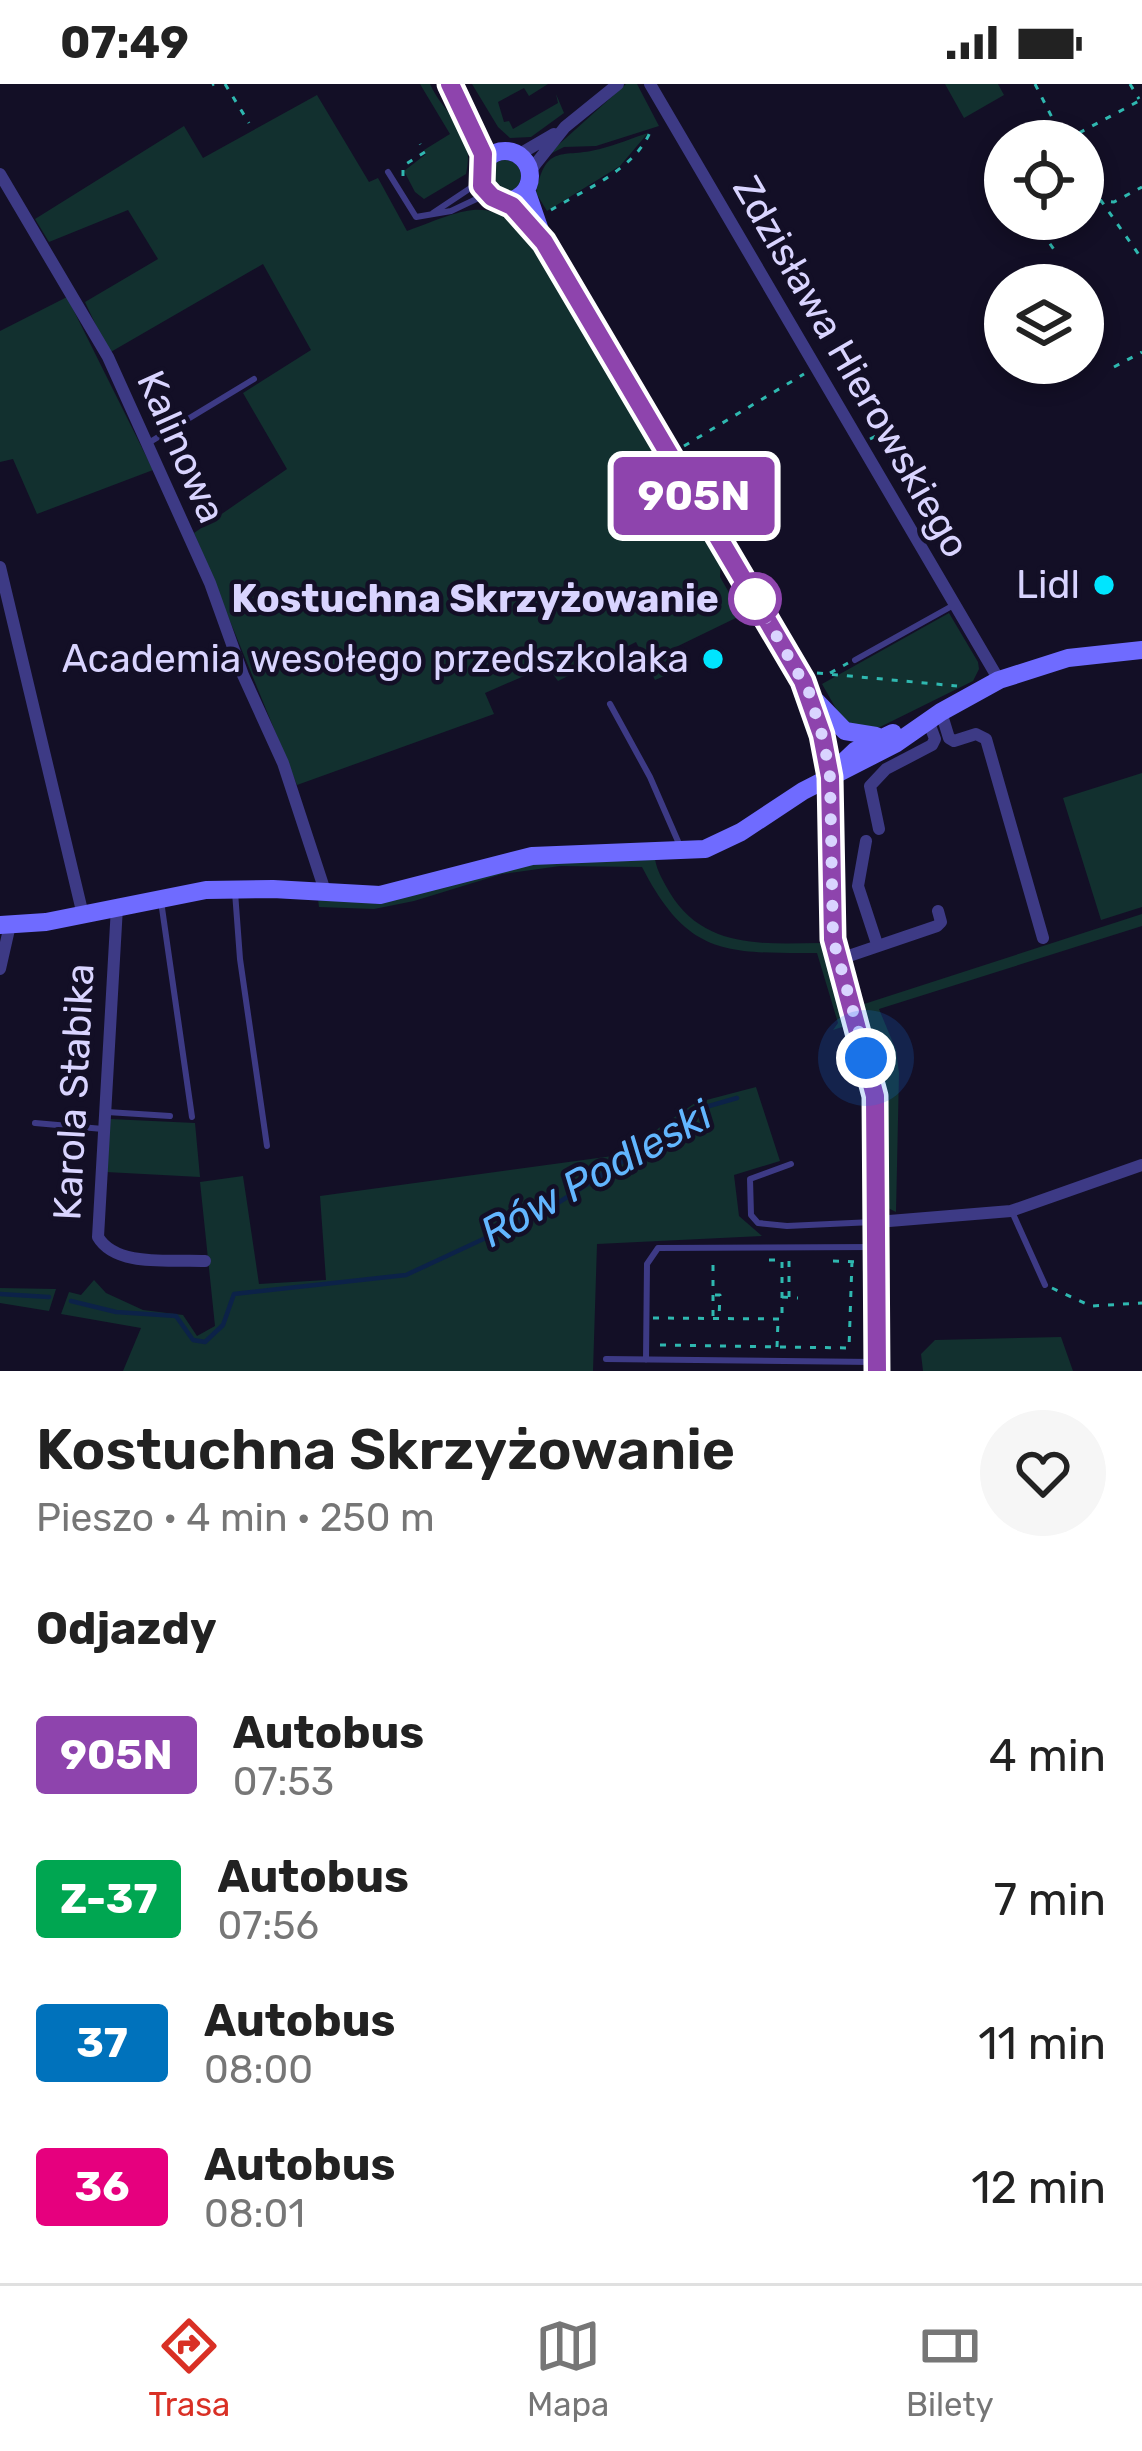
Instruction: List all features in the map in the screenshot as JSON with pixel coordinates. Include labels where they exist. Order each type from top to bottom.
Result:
[{"type":"street","points":[[503,183],[618,84]]},
{"type":"street","name":"Zdzisława Hierowskiego","points":[[650,84],[999,680]]},
{"type":"street","points":[[456,93],[503,183],[544,242],[809,692],[845,731],[887,735]]},
{"type":"street","points":[[503,183],[565,127]]},
{"type":"street","name":"Kalinowa","points":[[0,174],[108,357],[147,443],[283,763],[326,894]]},
{"type":"street","points":[[0,567],[83,915]]},
{"type":"street","points":[[830,777],[895,744],[999,680],[1068,658],[1142,650]]},
{"type":"street","points":[[809,692],[830,777],[830,910],[837,960],[875,1096],[877,1367]]},
{"type":"street","points":[[830,777],[855,751],[930,719]]},
{"type":"street","points":[[879,829],[870,786],[886,769],[932,745],[930,719]]},
{"type":"street","points":[[930,719],[954,741],[976,734],[986,739],[1043,938]]},
{"type":"street","name":"Karola Stabika","points":[[5,925],[235,888],[395,893],[532,856],[682,852],[722,843],[767,811],[830,777]]},
{"type":"street","points":[[866,841],[858,886],[877,944]]},
{"type":"street","name":"Karola Stabika","points":[[117,907],[100,1241],[106,1249],[124,1256],[205,1261]]},
{"type":"street","points":[[837,960],[937,926],[941,922],[938,910]]},
{"type":"street","points":[[0,969],[5,925]]},
{"type":"street","points":[[877,1222],[1011,1211],[1142,1165]]},
{"type":"lane","points":[[388,172],[412,214],[423,218],[503,183]]},
{"type":"lane","points":[[431,215],[452,211],[503,183]]},
{"type":"lane","points":[[147,443],[254,379]]},
{"type":"lane","points":[[855,660],[955,604]]},
{"type":"lane","points":[[610,704],[650,777],[682,852]]},
{"type":"lane","points":[[235,888],[239,959],[267,1146]]},
{"type":"lane","points":[[160,897],[193,1117]]},
{"type":"lane","points":[[104,1112],[170,1116]]},
{"type":"lane","points":[[35,1123],[103,1129]]},
{"type":"lane","points":[[791,1164],[750,1179],[751,1214],[758,1223],[877,1222]]},
{"type":"lane","points":[[1011,1211],[1045,1285]]},
{"type":"lane","points":[[646,1360],[647,1264],[658,1248],[873,1254]]},
{"type":"lane","points":[[606,1359],[877,1367]]},
{"type":"path","points":[[226,84],[249,123]]},
{"type":"path","points":[[1035,84],[1053,120]]},
{"type":"path","points":[[1104,121],[1141,103],[1130,84]]},
{"type":"path","points":[[239,106],[249,101]]},
{"type":"path","points":[[546,213],[621,167],[639,151],[651,130]]},
{"type":"path","points":[[404,178],[403,166],[425,152],[420,144]]},
{"type":"path","points":[[1104,201],[1114,202],[1142,187]]},
{"type":"path","points":[[1104,207],[1141,258]]},
{"type":"path","points":[[1048,240],[1057,254]]},
{"type":"path","points":[[1114,367],[1142,352]]},
{"type":"path","points":[[669,455],[816,367]]},
{"type":"path","points":[[861,445],[878,435],[908,488]]},
{"type":"path","points":[[829,674],[855,660]]},
{"type":"path","points":[[815,673],[965,687]]},
{"type":"path","points":[[646,1318],[782,1319],[789,1251]]},
{"type":"path","points":[[833,1261],[873,1254]]},
{"type":"path","points":[[710,1258],[716,1318]]},
{"type":"path","points":[[764,1260],[782,1260],[785,1298]]},
{"type":"path","points":[[660,1345],[849,1348],[852,1261]]},
{"type":"path","points":[[1045,1285],[1091,1306],[1142,1304]]},
{"type":"path","points":[[785,1298],[798,1298]]},
{"type":"path","points":[[777,1347],[778,1319]]},
{"type":"green space","points":[[420,84],[430,84],[458,124],[468,158],[466,174],[424,199],[404,171],[426,154],[424,150],[450,134]]},
{"type":"green space","points":[[472,84],[548,84],[529,96],[524,88],[498,102],[504,122],[509,121],[513,129],[558,103],[556,94],[564,113],[531,137],[510,138]]},
{"type":"green space","points":[[626,84],[637,84],[659,126],[596,146],[564,147],[546,156]]},
{"type":"green space","points":[[945,84],[998,84],[1004,95],[964,118]]},
{"type":"green space","points":[[317,95],[369,182],[378,178],[407,231],[465,211],[494,212],[542,251],[721,559],[720,577],[742,615],[674,648],[683,668],[655,680],[636,642],[558,681],[547,666],[485,693],[494,714],[297,785],[194,533],[287,469],[243,393],[311,350],[263,264],[109,353],[85,302],[158,259],[128,210],[49,242],[35,219],[184,126],[203,158]]},
{"type":"green space","points":[[648,133],[620,166],[547,211],[536,193],[551,159]]},
{"type":"green space","points":[[505,160],[516,165],[521,176],[516,187],[505,192],[494,187],[489,176],[494,165]]},
{"type":"green space","points":[[67,297],[153,470],[37,514],[13,459],[0,462],[0,331]]},
{"type":"green space","points":[[949,613],[978,662],[973,681],[880,727],[843,721],[822,684]]},
{"type":"green space","points":[[1142,773],[1142,907],[1101,920],[1063,798]]},
{"type":"green space","points":[[655,859],[670,893],[700,925],[757,942],[821,943],[845,1026],[833,1030],[838,1023],[817,953],[757,952],[712,943],[676,918],[642,867],[560,866],[502,874],[374,909],[319,907],[318,899],[542,862]]},
{"type":"green space","points":[[1142,914],[1142,926],[879,1009],[896,1050],[899,1073],[896,1212],[888,1208],[886,1090],[861,1005]]},
{"type":"green space","points":[[756,1087],[780,1161],[734,1175],[739,1216],[762,1236],[597,1244],[593,1371],[123,1371],[141,1328],[61,1314],[69,1292],[81,1295],[94,1280],[106,1293],[143,1310],[183,1315],[197,1336],[215,1326],[200,1182],[243,1176],[259,1284],[326,1280],[320,1196],[620,1155],[695,1103]]},
{"type":"green space","points":[[110,1119],[195,1123],[200,1177],[106,1172]]},
{"type":"green space","points":[[0,1288],[56,1289],[49,1311],[0,1303]]},
{"type":"green space","points":[[1061,1337],[1073,1371],[923,1371],[921,1354],[935,1340]]},
{"type":"waterway","name":"Rów Podleski","points":[[71,1301],[116,1312],[176,1316],[193,1340],[205,1342],[223,1325],[234,1294],[406,1275],[550,1208],[688,1112],[737,1098]]},
{"type":"waterway","name":"Rów Podleski","points":[[0,1294],[49,1297]]},
{"type":"bus line","name":"905N","points":[[450,84],[483,154],[482,186],[492,197],[512,206],[544,242],[809,692],[830,777],[833,939],[875,1096],[877,1371]]},
{"type":"place","name":"Lidl","points":[[1104,585]]},
{"type":"place","name":"Kostuchna Skrzyżowanie","points":[[755,599]]},
{"type":"place","name":"Academia wesołego przedszkolaka","points":[[713,659]]},
{"type":"route","points":[[755,599],[809,692],[824,742],[830,777],[833,939],[866,1058]]}]
